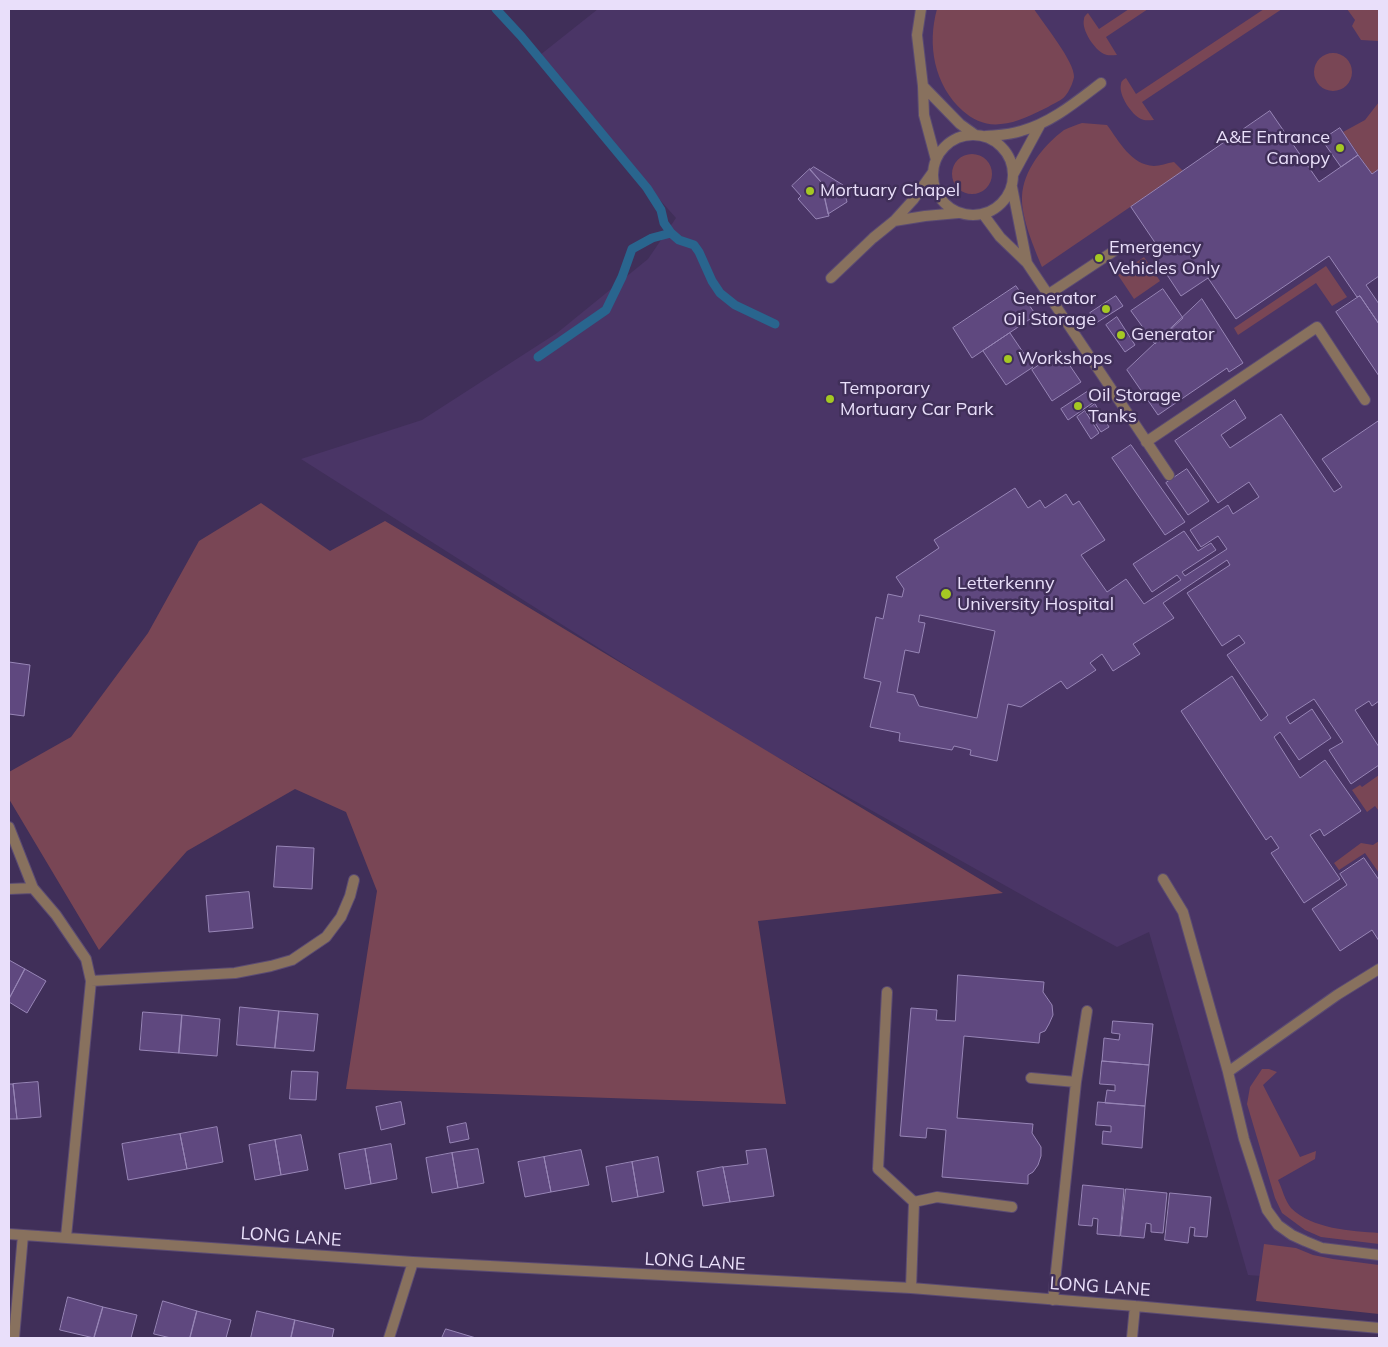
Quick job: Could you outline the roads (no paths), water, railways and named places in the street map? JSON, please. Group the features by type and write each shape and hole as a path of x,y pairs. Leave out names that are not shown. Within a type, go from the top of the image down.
{"street":[{"path":"921,9 917,35 923,86 924,115 936,160"},
{"path":"958,213 947,206 938,196 934,184 933,172 936,160 948,143 962,136 974,134 986,136 1019,132 1040,125 1071,106 1101,83"},
{"path":"923,86 960,124 974,134"},
{"path":"894,221 958,213 983,214 998,208 1007,197 1012,187 1014,173 1040,125"},
{"path":"986,136 1003,147 1009,155 1014,173"},
{"path":"831,278 894,221 913,200 933,172"},
{"path":"1012,187 1027,263"},
{"path":"983,214 1000,237 1027,263 1169,475"},
{"path":"1049,294 1117,248"},
{"path":"1146,442 1317,327 1365,400"},
{"path":"9,827 33,888 56,915 86,959 91,981 66,1238"},
{"path":"1163,879 1183,912 1228,1072 1244,1139 1266,1210 1278,1225 1292,1235 1322,1248 1379,1256"},
{"path":"91,981 235,973 292,960 326,937 340,917 350,896 354,880"},
{"path":"9,889 33,888"},
{"path":"1228,1072 1337,995 1379,969"},
{"path":"887,992 878,1169 914,1202 911,1288"},
{"path":"1053,1300 1076,1082 1087,1011"},
{"path":"1031,1078 1076,1082"},
{"path":"914,1202 937,1197 1012,1206"},
{"name":"LONG LANE","path":"9,1234 413,1262 911,1288 1379,1328"},
{"path":"14,1338 23,1235"},
{"path":"389,1338 413,1262"},
{"path":"1132,1338 1135,1306"}],"waterway":[{"path":"496,9 521,36 647,188 661,210 664,223 671,233 679,240 694,245 720,293 735,305 775,324"},
{"path":"538,357 606,310 622,277 632,249 652,238 671,233"}],"place":[{"name":"A&E Entrance Canopy","path":"1340,148"},
{"name":"Mortuary Chapel","path":"810,191"},
{"name":"Emergency Vehicles Only","path":"1099,258"},
{"name":"Generator Oil Storage","path":"1106,309"},
{"name":"Generator","path":"1121,335"},
{"name":"Workshops","path":"1008,359"},
{"name":"Temporary Mortuary Car Park","path":"830,399"},
{"name":"Oil Storage Tanks","path":"1078,406"},
{"name":"Letterkenny University Hospital","path":"946,594"}]}
